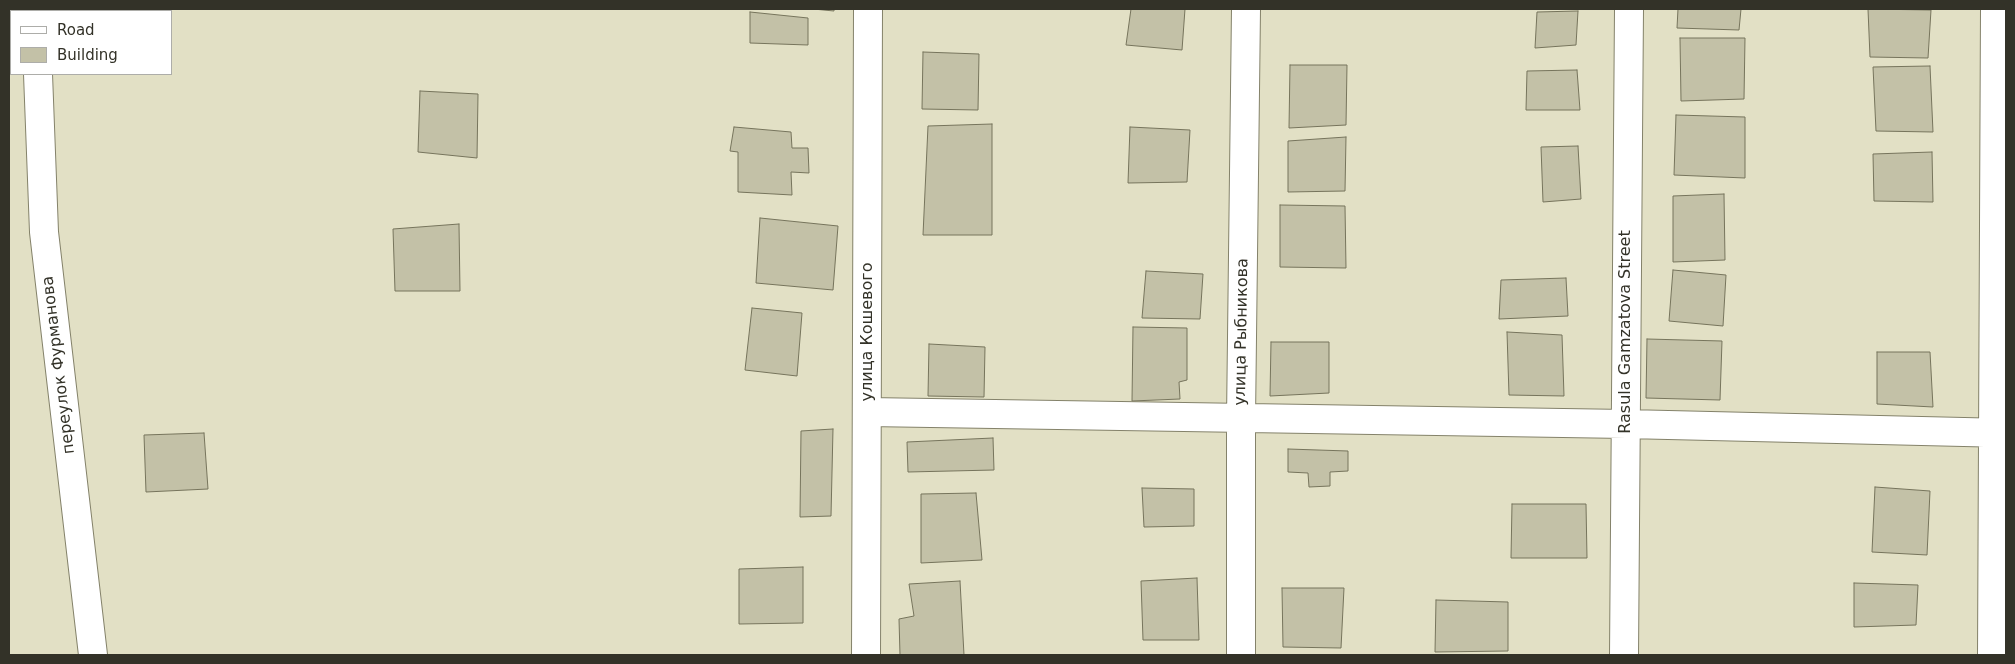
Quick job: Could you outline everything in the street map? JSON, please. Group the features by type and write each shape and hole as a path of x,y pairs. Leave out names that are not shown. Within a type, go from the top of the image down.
{"street":[{"name":"улица Кошевого","path":"866,655 868,9"},
{"name":"улица Рыбникова","path":"1241,655 1241,419 1246,9"},
{"name":"Rasula Gamzatova Street","path":"1624,655 1629,9"},
{"path":"1992,655 2000,433 1996,9"},
{"name":"переулок Фурманова","path":"38,75 44,232 93,655"},
{"path":"868,412 1626,424 2000,433"}],"building":[{"path":"813,9 834,9 834,11"},
{"path":"1131,9 1185,9 1182,50 1126,45"},
{"path":"1678,9 1741,9 1739,30 1677,28"},
{"path":"1868,9 1931,10 1928,58 1870,57"},
{"path":"1578,11 1576,45 1535,48 1537,12"},
{"path":"750,12 808,18 808,45 750,43"},
{"path":"1680,38 1745,38 1744,99 1681,101"},
{"path":"923,52 979,54 978,110 922,109"},
{"path":"1290,65 1347,65 1346,125 1289,128"},
{"path":"1930,66 1933,132 1876,131 1873,67"},
{"path":"1577,70 1580,110 1526,110 1527,71"},
{"path":"420,91 478,94 477,158 418,152"},
{"path":"1676,115 1745,117 1745,178 1674,175"},
{"path":"992,124 992,235 923,235 928,126"},
{"path":"734,127 791,132 792,148 808,148 809,173 791,172 792,195 738,192 738,152 730,151"},
{"path":"1130,127 1190,130 1187,182 1128,183"},
{"path":"1346,137 1345,191 1288,192 1288,141"},
{"path":"1578,146 1581,199 1543,202 1541,147"},
{"path":"1932,152 1933,202 1874,201 1873,154"},
{"path":"1724,194 1725,260 1673,262 1673,196"},
{"path":"1280,205 1345,206 1346,268 1280,267"},
{"path":"760,218 838,226 833,290 756,283"},
{"path":"459,224 460,291 395,291 393,229"},
{"path":"1673,270 1726,275 1723,326 1669,321"},
{"path":"1146,271 1203,274 1200,319 1142,318"},
{"path":"1566,278 1568,316 1499,319 1501,280"},
{"path":"752,308 802,313 797,376 745,370"},
{"path":"1133,327 1187,328 1187,380 1179,382 1180,399 1132,401"},
{"path":"1507,332 1562,335 1564,396 1509,395"},
{"path":"1647,339 1722,341 1720,400 1646,398"},
{"path":"1271,342 1329,342 1329,393 1270,396"},
{"path":"929,344 985,347 984,397 928,396"},
{"path":"1877,352 1930,352 1933,407 1877,404"},
{"path":"833,429 831,516 800,517 801,431"},
{"path":"204,433 208,489 146,492 144,435"},
{"path":"993,438 994,470 908,472 907,442"},
{"path":"1288,449 1348,451 1348,471 1330,472 1330,486 1309,487 1308,473 1288,472"},
{"path":"1875,487 1930,491 1927,555 1872,552"},
{"path":"1142,488 1194,489 1194,526 1144,527"},
{"path":"976,493 982,560 921,563 921,494"},
{"path":"1512,504 1586,504 1587,558 1511,558"},
{"path":"803,567 803,623 739,624 739,569"},
{"path":"1197,578 1199,640 1143,640 1141,581"},
{"path":"960,581 964,655 900,655 899,619 914,616 909,584"},
{"path":"1854,583 1918,585 1916,625 1854,627"},
{"path":"1282,588 1344,588 1341,648 1283,647"},
{"path":"1436,600 1508,602 1508,651 1435,652"}]}
